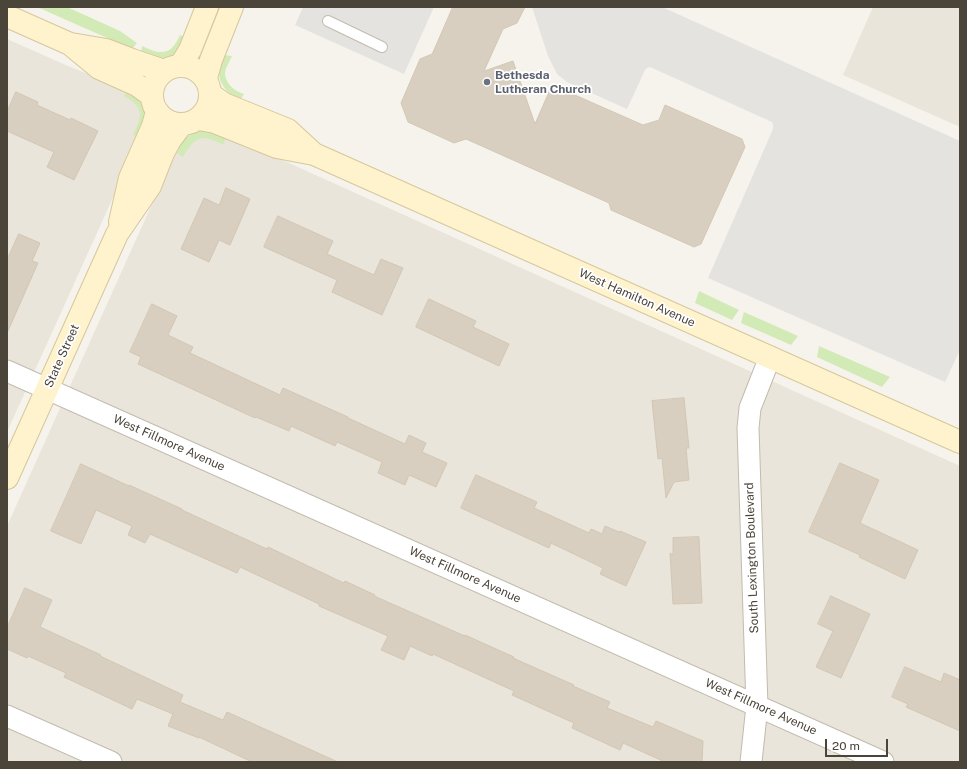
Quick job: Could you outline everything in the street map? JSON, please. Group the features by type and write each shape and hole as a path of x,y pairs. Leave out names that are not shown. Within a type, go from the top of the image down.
{"street":[{"path":"154,104 153,87 157,78 172,68 190,50 207,7"},
{"path":"70,44 99,68 137,85 165,118 173,122 191,121 206,112 209,103 208,86 211,60 232,7"},
{"path":"7,16 70,44 106,50 137,62 172,68 190,68 198,71 208,86"},
{"name":"West Hamilton Avenue","path":"208,86 224,104 288,130 314,154"},
{"name":"State Street","path":"117,234 130,178 152,126 154,104"},
{"name":"West Hamilton Avenue","path":"191,121 215,122 277,147 314,154 960,442"},
{"name":"State Street","path":"7,478 117,234 150,186 170,140 191,121"},
{"name":"South Lexington Boulevard","path":"752,762 757,706 748,428 750,408 770,357"},
{"name":"West Fillmore Avenue","path":"7,371 883,762"},
{"path":"7,716 111,762"}],"lane":[{"path":"328,21 382,47"}],"shaded area":[{"path":"303,7 434,7 404,74 295,25"},
{"path":"532,7 662,7 960,141 960,350 945,382 708,278 773,129 772,122 650,67 645,70 627,109 567,82 557,74 548,56"},
{"path":"873,7 960,7 960,127 843,75"},
{"path":"7,39 128,90 146,110 144,129 7,432"},
{"path":"200,131 227,135 960,466 960,762 7,762 7,526 157,193 180,146 192,134"}],"green space":[{"path":"37,7 67,7 120,31 137,43 132,49"},
{"path":"180,35 187,38 180,50 167,58 162,59 141,54 142,46 155,51 165,52 173,47"},
{"path":"224,55 232,56 225,74 229,84 237,91 244,94 240,100 228,92 220,80 219,70"},
{"path":"128,90 145,107 147,116 146,122 140,137 133,135 140,117 140,113 136,104 124,96"},
{"path":"200,131 212,132 225,137 224,145 214,140 203,138 197,140 191,145 183,157 177,153 185,139"},
{"path":"699,291 739,310 732,320 695,303"},
{"path":"744,312 798,336 791,345 741,323"},
{"path":"819,346 890,377 882,387 817,357"}],"building":[{"name":"Bethesda Lutheran Church","path":"453,7 525,7 517,23 503,29 484,71 513,61 535,124 552,85 643,125 659,120 665,105 742,139 745,147 701,244 694,247 611,210 609,203 466,139 454,143 408,122 401,103 420,59 432,54"},
{"path":"16,92 38,102 37,105 70,120 71,118 98,131 74,180 47,167 54,152 7,131 7,112"},
{"path":"226,188 250,199 230,245 219,240 209,262 181,249 204,198 219,205"},
{"path":"278,216 333,241 327,254 374,275 381,259 403,268 382,315 332,292 337,280 264,247"},
{"path":"19,234 40,243 32,261 38,263 7,333 7,260"},
{"path":"429,299 476,321 473,327 509,344 499,366 416,327"},
{"path":"152,304 177,316 168,335 193,347 190,353 280,395 283,388 405,444 409,435 426,443 422,452 447,463 436,487 409,475 405,485 378,473 382,462 337,442 335,446 291,426 289,431 256,417 255,418 138,364 141,357 130,352"},
{"path":"684,398 689,448 686,448 689,480 674,482 666,498 662,458 658,459 652,401"},
{"path":"840,463 879,480 860,523 918,550 905,579 859,557 860,555 809,532"},
{"path":"81,464 267,549 268,547 344,583 345,581 375,595 374,596 514,657 513,658 610,702 607,708 653,727 656,721 703,741 702,762 665,762 623,743 620,750 572,728 574,723 512,695 514,691 433,654 432,656 410,646 404,660 381,650 388,636 319,606 319,604 240,567 237,573 150,534 145,543 128,535 132,526 96,510 81,544 51,531"},
{"path":"476,475 537,502 534,508 589,533 591,529 602,534 605,526 646,542 626,586 600,574 603,568 551,543 549,548 461,508"},
{"path":"699,537 702,603 673,604 670,553 673,555 673,538"},
{"path":"25,588 52,600 40,627 183,695 180,702 223,720 227,712 338,762 252,762 199,737 168,726 173,714 137,699 132,709 64,677 66,673 28,656 27,658 7,649 7,628"},
{"path":"831,596 870,614 841,678 816,667 833,631 818,624"},
{"path":"905,667 941,682 944,673 960,680 960,731 906,707 908,704 892,697"}],"place":[{"name":"Bethesda Lutheran Church","path":"487,82"}]}
